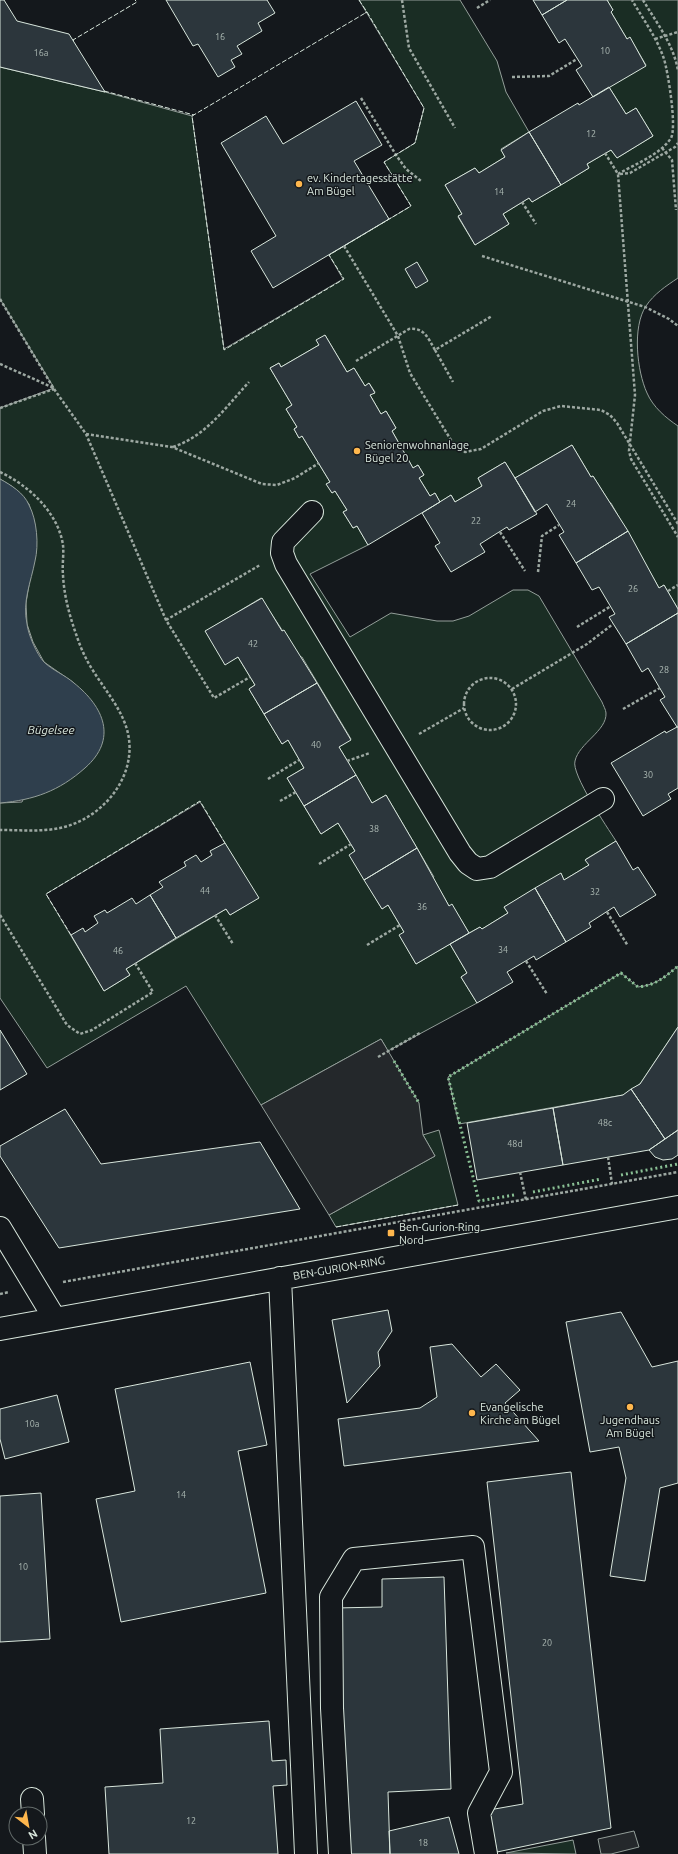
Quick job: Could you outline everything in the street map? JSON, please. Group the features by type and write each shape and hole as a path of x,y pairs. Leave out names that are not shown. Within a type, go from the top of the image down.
{"street":[{"path":"312,512 283,542 282,552 286,564 460,853 468,863 477,869 490,867 603,799"},
{"name":"BEN-GURION-RING","path":"0,1328 678,1206"},
{"path":"0,1228 55,1319"},
{"path":"280,1278 306,1854"},
{"path":"340,1854 332,1708 331,1598 354,1559 473,1547 501,1772 479,1814 486,1854"}],"path":[{"path":"402,0 409,48 455,128"},
{"path":"476,8 490,0"},
{"path":"618,174 662,148 672,136 674,120 664,60 655,39 632,0"},
{"path":"643,0 665,36 676,61 678,71"},
{"path":"655,39 678,32"},
{"path":"512,77 549,76 577,59"},
{"path":"362,98 396,155 406,169 421,181"},
{"path":"618,174 630,173 666,152 678,143"},
{"path":"662,148 672,160 676,210"},
{"path":"605,154 618,174 635,395 629,443 631,459 678,537"},
{"path":"522,202 536,224"},
{"path":"344,246 398,336 410,373 454,445 465,452 481,449 543,411 561,406 601,410 610,415 617,424 678,524"},
{"path":"482,256 645,307 678,326"},
{"path":"0,299 54,389 86,434 166,620 214,698 250,677"},
{"path":"435,350 492,316"},
{"path":"356,361 409,329 418,328 424,332 453,382"},
{"path":"0,364 54,389"},
{"path":"172,447 187,442 203,432 249,382"},
{"path":"0,408 54,389"},
{"path":"86,434 172,447 262,484 277,485 295,478 319,463"},
{"path":"0,472 16,480 34,495 48,512 58,528 63,545 63,574 66,598 76,632 91,668 116,705 125,722 129,741 129,759 123,779 112,796 99,810 84,820 60,828 32,831 0,830"},
{"path":"538,572 542,536 559,525"},
{"path":"500,532 525,571"},
{"path":"166,620 282,552"},
{"path":"668,591 678,585"},
{"path":"577,627 611,606"},
{"path":"512,689 587,644 613,624"},
{"path":"484,678 495,678 505,682 512,689 516,699 515,709 511,719 503,726 494,730 483,729 474,725 467,718 464,708 464,698 468,689 474,682 484,678"},
{"path":"623,709 660,688"},
{"path":"268,779 299,760"},
{"path":"280,801 296,792"},
{"path":"319,864 351,844"},
{"path":"607,912 628,946"},
{"path":"0,915 67,1025 80,1034 92,1030 153,992 135,963"},
{"path":"216,915 233,944"},
{"path":"368,945 400,926"},
{"path":"526,961 548,994"},
{"path":"378,1057 420,1033"},
{"path":"608,1157 612,1184"},
{"path":"520,1172 526,1200"},
{"path":"0,1294 678,1172"}],"green space":[{"path":"359,0 460,0 497,61 506,92 529,132 501,149 505,157 479,173 475,168 445,185 462,214 458,217 475,245 509,224 503,214 529,198 532,202 589,168 587,164 611,150 617,158 653,136 636,108 626,114 609,87 646,65 630,38 627,39 611,12 613,10 607,0 678,0 678,278 656,294 646,306 639,325 638,349 641,373 647,393 660,412 678,426 678,609 664,585 659,588 611,503 593,476 591,477 572,445 515,478 505,462 478,478 482,486 455,502 451,495 440,502 435,493 430,496 419,478 424,475 418,465 413,468 392,431 396,428 386,411 381,414 370,395 375,392 369,383 365,386 354,368 347,372 325,335 319,345 281,367 279,363 270,368 292,405 286,409 297,427 294,429 299,438 302,436 330,482 327,484 332,493 335,491 347,510 343,512 353,528 357,526 368,545 310,574 350,637 391,613 437,621 453,621 469,616 513,590 528,590 539,596 606,710 605,719 602,726 582,748 575,761 575,768 578,777 591,801 616,841 586,859 589,865 564,880 561,874 504,907 508,913 482,929 480,927 469,933 452,905 449,906 433,878 434,877 386,795 372,803 339,747 351,739 302,657 300,657 261,598 206,631 225,664 238,657 255,685 249,689 282,744 288,740 304,768 287,778 321,834 338,823 355,851 350,855 382,909 388,905 404,932 400,936 416,964 450,944 467,973 461,977 477,1003 388,1051 381,1039 261,1105 186,986 47,1068 0,998 0,803 22,802 74,683 44,662 33,642 27,624 26,603 36,542 34,522 29,504 13,487 0,479 0,408 54,388 0,299 0,67 105,92 192,116 224,349 343,279 329,255 411,206 384,162 415,143 424,108","holes":["200,802 258,898 230,915 226,909 126,969 130,975 104,991 46,894"]},
{"path":"678,966 678,1027 640,1084 623,1095 459,1124 448,1077 621,973 638,987 655,982"},
{"path":"439,1130 458,1205 336,1227 329,1215 435,1156 423,1135"},
{"path":"573,1840 576,1854 506,1853"}],"shaded area":[{"path":"381,1039 419,1103 423,1135 435,1156 329,1215 261,1105"},
{"path":"634,1831 639,1847 611,1854 601,1854 598,1839"}],"water":[{"name":"Bügelsee","path":"0,479 21,493 27,501 34,518 37,540 36,555 26,600 26,616 31,639 44,662 51,668 67,677 93,702 103,724 104,735 101,746 95,757 85,768 66,783 35,797 0,803"}],"building":[{"path":"0,0 4,0 17,21 69,34 105,92 0,67"},
{"path":"166,0 267,0 275,13 258,23 262,31 237,46 242,54 231,60 235,67 218,77 198,44 193,46"},
{"path":"533,0 567,0 542,15"},
{"path":"567,0 607,0 613,10 611,12 627,39 630,37 646,66 593,97 576,70 582,66 565,39 559,43 542,15"},
{"path":"609,87 626,114 636,108 653,136 617,158 611,150 587,164 589,168 561,185 529,132 578,103 579,105"},
{"path":"356,101 382,145 354,161 389,219 273,288 251,251 276,236 221,143 266,116 283,144"},
{"path":"529,132 561,185 532,202 529,198 503,214 509,224 475,245 458,216 462,214 445,185 475,168 479,173 505,157 501,150"},
{"path":"417,262 428,281 416,288 405,269"},
{"name":"Seniorenwohnanlage Bügel 20","path":"325,335 347,372 354,368 365,386 369,383 375,393 370,395 381,414 386,411 396,428 392,431 413,468 418,465 424,475 419,478 430,496 435,493 440,502 368,545 357,526 353,528 343,512 347,510 335,491 332,493 326,484 330,482 302,436 299,438 294,429 297,427 286,409 292,405 270,368 279,363 281,367 319,345 316,340"},
{"path":"572,445 591,477 593,476 628,531 576,563 559,535 564,532 547,504 535,512 515,478"},
{"path":"505,462 537,514 509,530 507,527 480,544 485,552 451,572 435,546 440,543 422,513 451,495 455,502 482,486 478,478"},
{"path":"628,531 659,588 664,585 678,609 678,613 626,644 609,617 615,614 599,587 592,590 576,563"},
{"path":"262,598 317,683 264,714 249,689 255,685 238,657 225,665 205,631"},
{"path":"678,613 677,727 660,700 665,697 648,668 642,672 626,644"},
{"path":"317,683 351,740 339,747 356,775 304,806 287,778 304,768 288,740 282,744 264,714"},
{"path":"677,727 678,788 668,794 671,799 643,816 611,763 665,731 666,733"},
{"path":"356,775 372,803 386,795 417,848 364,880 349,855 355,851 338,823 321,834 304,806"},
{"path":"616,841 633,870 638,867 656,895 620,917 614,907 589,923 591,927 566,942 535,888 561,873 564,880 589,865 585,860"},
{"path":"225,843 259,898 230,915 226,909 176,938 150,895 163,887 159,882 186,866 184,862 196,855 201,862 212,855 210,851"},
{"path":"417,848 449,906 452,904 469,933 416,964 399,935 404,932 388,905 382,909 364,880"},
{"path":"535,888 566,942 536,960 534,956 507,972 513,982 477,1003 461,977 467,973 450,944 480,927 482,929 508,913 504,907"},
{"path":"150,895 176,938 126,969 130,975 104,991 71,935 83,928 85,932 98,923 94,916 105,910 107,913 132,898 136,904"},
{"path":"678,1027 678,1130 665,1139 631,1089 640,1084"},
{"path":"0,1030 27,1074 0,1090"},
{"path":"631,1089 665,1139 649,1150 563,1165 553,1108 623,1095"},
{"path":"553,1108 563,1165 477,1180 467,1123"},
{"path":"65,1109 101,1164 260,1142 300,1209 59,1248 0,1156 0,1146"},
{"path":"678,1130 678,1155 672,1159 663,1160 655,1157 649,1150"},
{"path":"388,1310 392,1331 378,1352 380,1366 347,1403 332,1320"},
{"name":"Jugendhaus Am Bügel","path":"621,1312 652,1367 678,1361 678,1483 660,1488 645,1581 610,1576 626,1478 619,1447 590,1452 566,1322"},
{"path":"452,1344 481,1377 496,1364 520,1390 505,1403 539,1441 344,1466 338,1419 420,1408 437,1397 430,1347"},
{"path":"250,1362 267,1445 238,1451 266,1593 121,1622 96,1499 135,1491 115,1389"},
{"path":"57,1395 69,1442 5,1459 0,1439 0,1409"},
{"path":"571,1472 611,1828 497,1852 489,1810 523,1804 487,1482"},
{"path":"41,1493 50,1639 0,1642 0,1496"},
{"path":"444,1577 451,1789 388,1792 390,1854 343,1854 335,1608 382,1607 382,1579"},
{"path":"269,1721 272,1761 286,1760 287,1785 273,1786 278,1854 109,1854 105,1787 163,1783 160,1729"},
{"path":"449,1817 459,1854 390,1854 389,1831"}],"hedge":[{"path":"514,1195 479,1201 448,1077 621,973 638,987 655,982 678,966"},
{"path":"394,1061 419,1103"},
{"path":"621,1175 678,1164"},
{"path":"533,1192 601,1179"}],"fence":[{"path":"74,41 73,40 137,2 135,0"},
{"path":"359,0 367,12 365,13"},
{"path":"367,12 424,108 415,143 384,162 411,206 329,255 344,279 224,350 192,116 367,12"},
{"path":"104,91 194,115"},
{"path":"71,935 46,894 200,801 225,843"},
{"path":"336,1227 458,1205"}],"place":[{"name":"ev. Kindertagesstätte Am Bügel","path":"299,184"},
{"name":"Seniorenwohnanlage Bügel 20","path":"357,451"},
{"name":"Ben-Gurion-Ring Nord","path":"391,1233"},
{"name":"Jugendhaus Am Bügel","path":"630,1407"},
{"name":"Evangelische Kirche am Bügel","path":"472,1413"}]}
